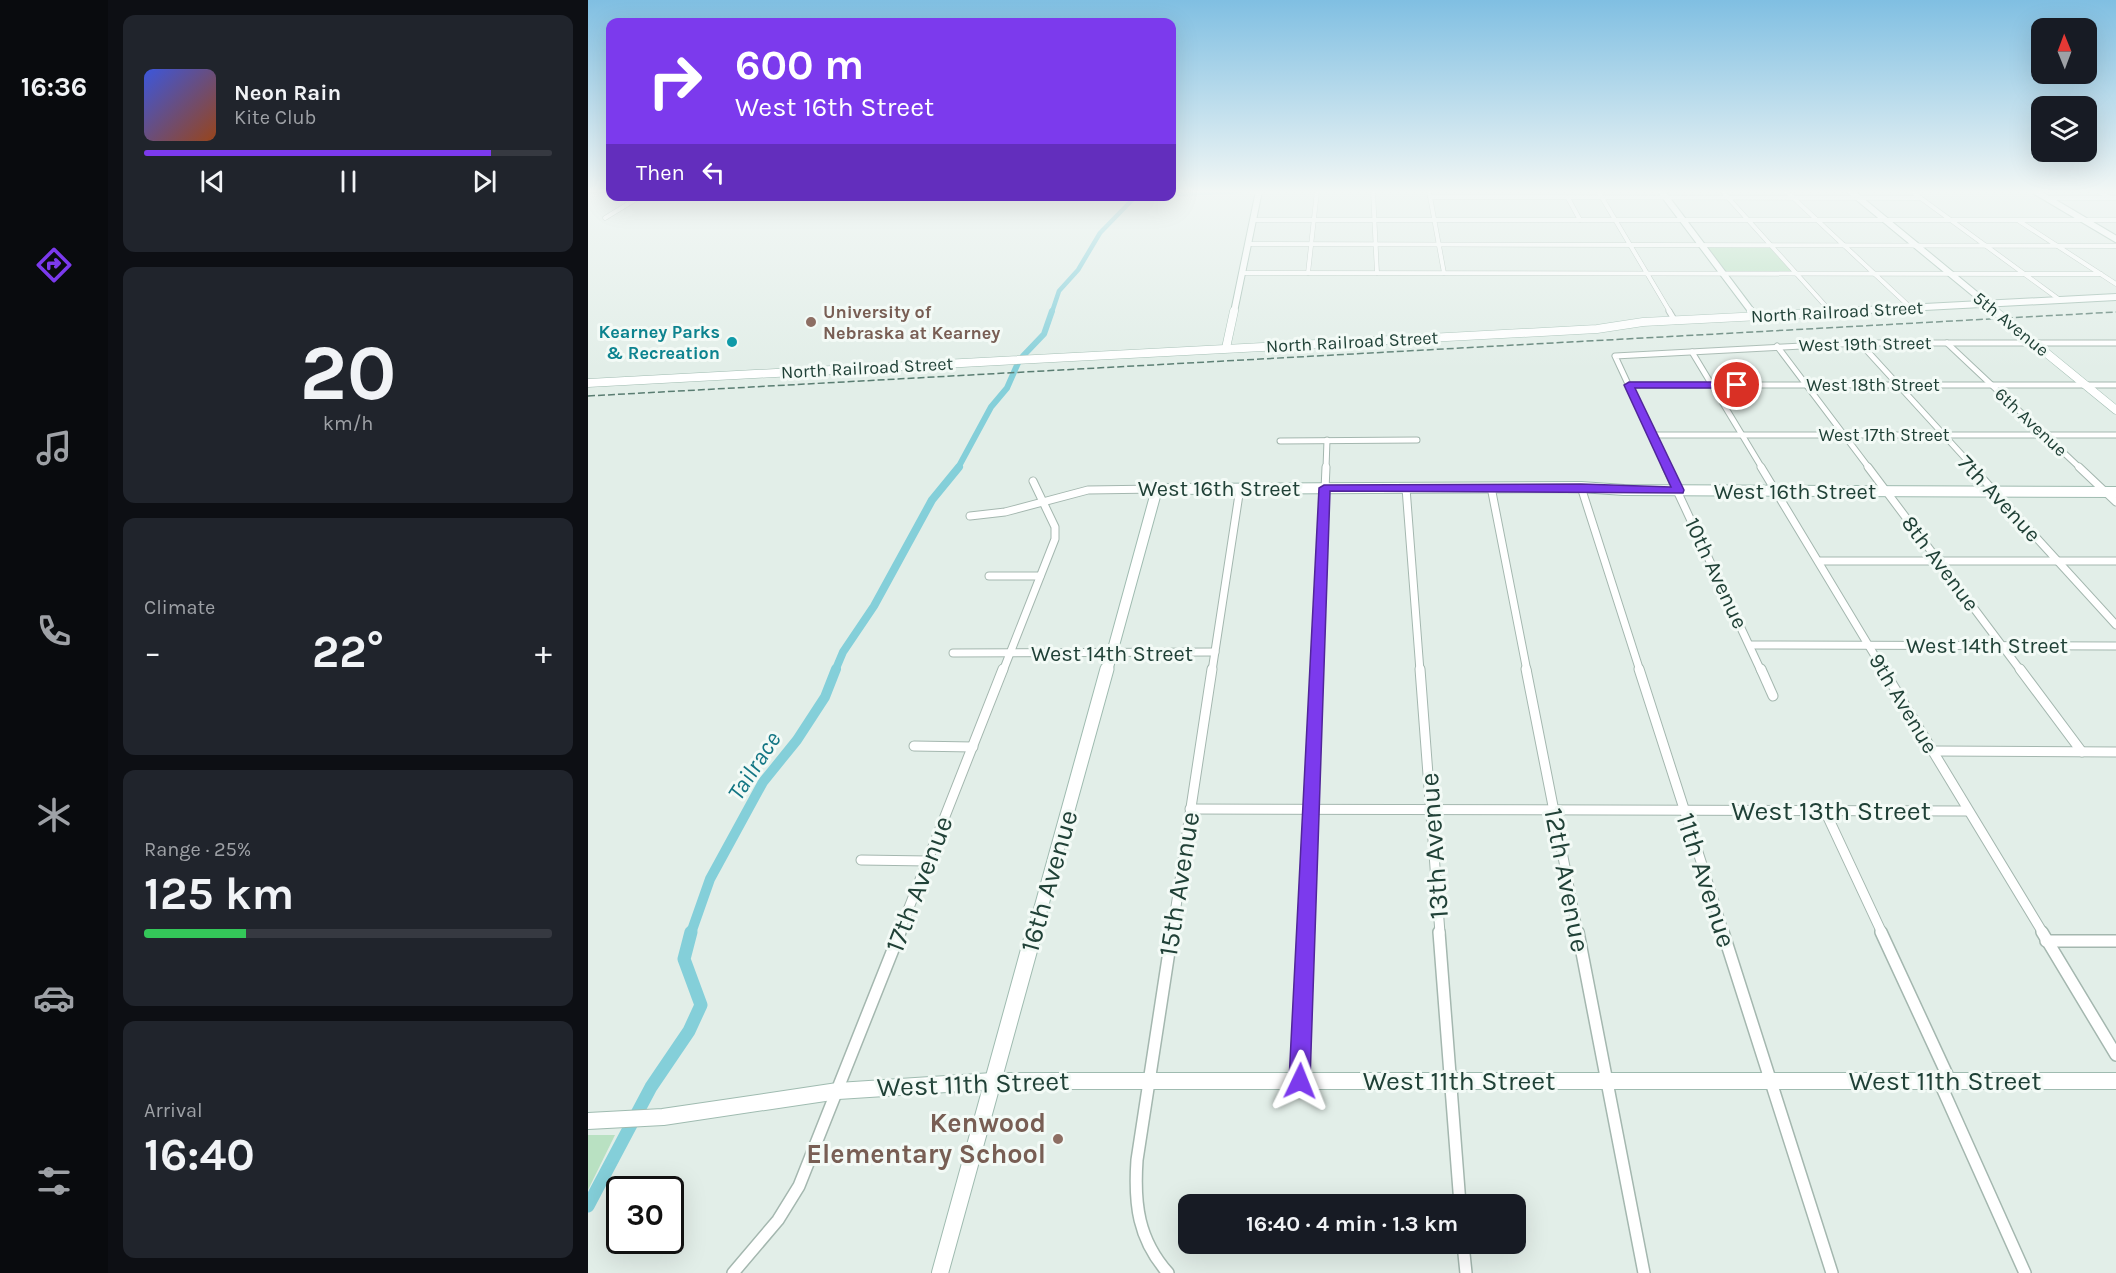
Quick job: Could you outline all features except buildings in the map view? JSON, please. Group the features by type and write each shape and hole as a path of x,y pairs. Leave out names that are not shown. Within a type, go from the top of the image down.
{"street":[{"path":"1226,348 1247,250"},
{"path":"1308,273 1310,250"},
{"path":"1376,250 1377,273"},
{"path":"1440,250 1444,273"},
{"path":"1632,250 1675,321"},
{"path":"1705,250 1755,316"},
{"path":"1776,250 1832,312"},
{"path":"1850,250 1911,308"},
{"name":"5th Avenue","path":"1923,250 2116,410"},
{"path":"1992,250 2060,300"},
{"path":"2064,250 2116,284"},
{"path":"1242,273 2101,274"},
{"name":"North Railroad Street","path":"588,383 1597,329 1755,316 2116,297"},
{"name":"6th Avenue","path":"1947,343 2116,502"},
{"name":"West 19th Street","path":"1615,356 1777,346 2116,343"},
{"name":"7th Avenue","path":"1860,344 2116,625"},
{"name":"8th Avenue","path":"1777,346 2082,752"},
{"name":"9th Avenue","path":"1692,352 1778,491 2116,1055"},
{"name":"10th Avenue","path":"1615,356 1773,696"},
{"name":"West 18th Street","path":"1629,385 2116,385"},
{"name":"West 17th Street","path":"1653,435 2116,435"},
{"path":"1300,1081 1327,440"},
{"path":"1280,441 1417,440"},
{"name":"17th Avenue","path":"733,1273 778,1220 799,1186 1055,538 1056,527 1033,481"},
{"name":"West 16th Street","path":"970,516 1005,512 1088,490 1581,487 1778,491 2116,492"},
{"name":"11th Avenue","path":"1581,487 1832,1273"},
{"name":"15th Avenue","path":"1168,1273 1148,1247 1137,1222 1134,1188 1148,1080 1240,488"},
{"name":"13th Avenue","path":"1406,488 1459,1194"},
{"name":"12th Avenue","path":"1491,488 1644,1273"},
{"name":"16th Avenue","path":"940,1273 1157,489"},
{"path":"1820,561 2116,561"},
{"path":"989,576 1040,576"},
{"name":"West 14th Street","path":"1751,645 2116,646"},
{"name":"West 14th Street","path":"953,653 1215,652"},
{"path":"914,746 973,747"},
{"path":"1933,751 2116,752"},
{"name":"West 13th Street","path":"1190,809 1968,811"},
{"path":"1825,811 1944,1081 2025,1273"},
{"path":"861,860 928,861"},
{"path":"2046,941 2116,941"},
{"name":"West 11th Street","path":"588,1121 660,1117 838,1091 993,1081 2116,1081"},
{"path":"1464,1254 1466,1273"}],"green space":[{"path":"1709,250 1772,250 1792,271 1725,271"},
{"path":"588,1135 615,1135 588,1190"}],"waterway":[{"name":"Tailrace","path":"1052,312 1059,291 1078,270 1090,250"},
{"name":"Tailrace","path":"1023,356 1044,334 1052,311"},
{"name":"Tailrace","path":"958,468 991,407 1007,388 1018,363"},
{"name":"Tailrace","path":"835,671 843,652 874,606 932,500 959,467"},
{"name":"Tailrace","path":"691,933 710,879 763,782 797,740 825,697 836,669"},
{"name":"Tailrace","path":"588,1206 651,1087 689,1031 701,1005 684,959 691,932"}],"railway":[{"path":"588,396 2116,312"}],"place":[{"name":"University of Nebraska at Kearney","path":"811,322"},
{"name":"Kearney Parks & Recreation","path":"732,342"},
{"name":"Kenwood Elementary School","path":"1058,1139"}],"route":[{"path":"1300,1081 1324,488 1581,487 1679,490 1629,385 1737,385"}]}
